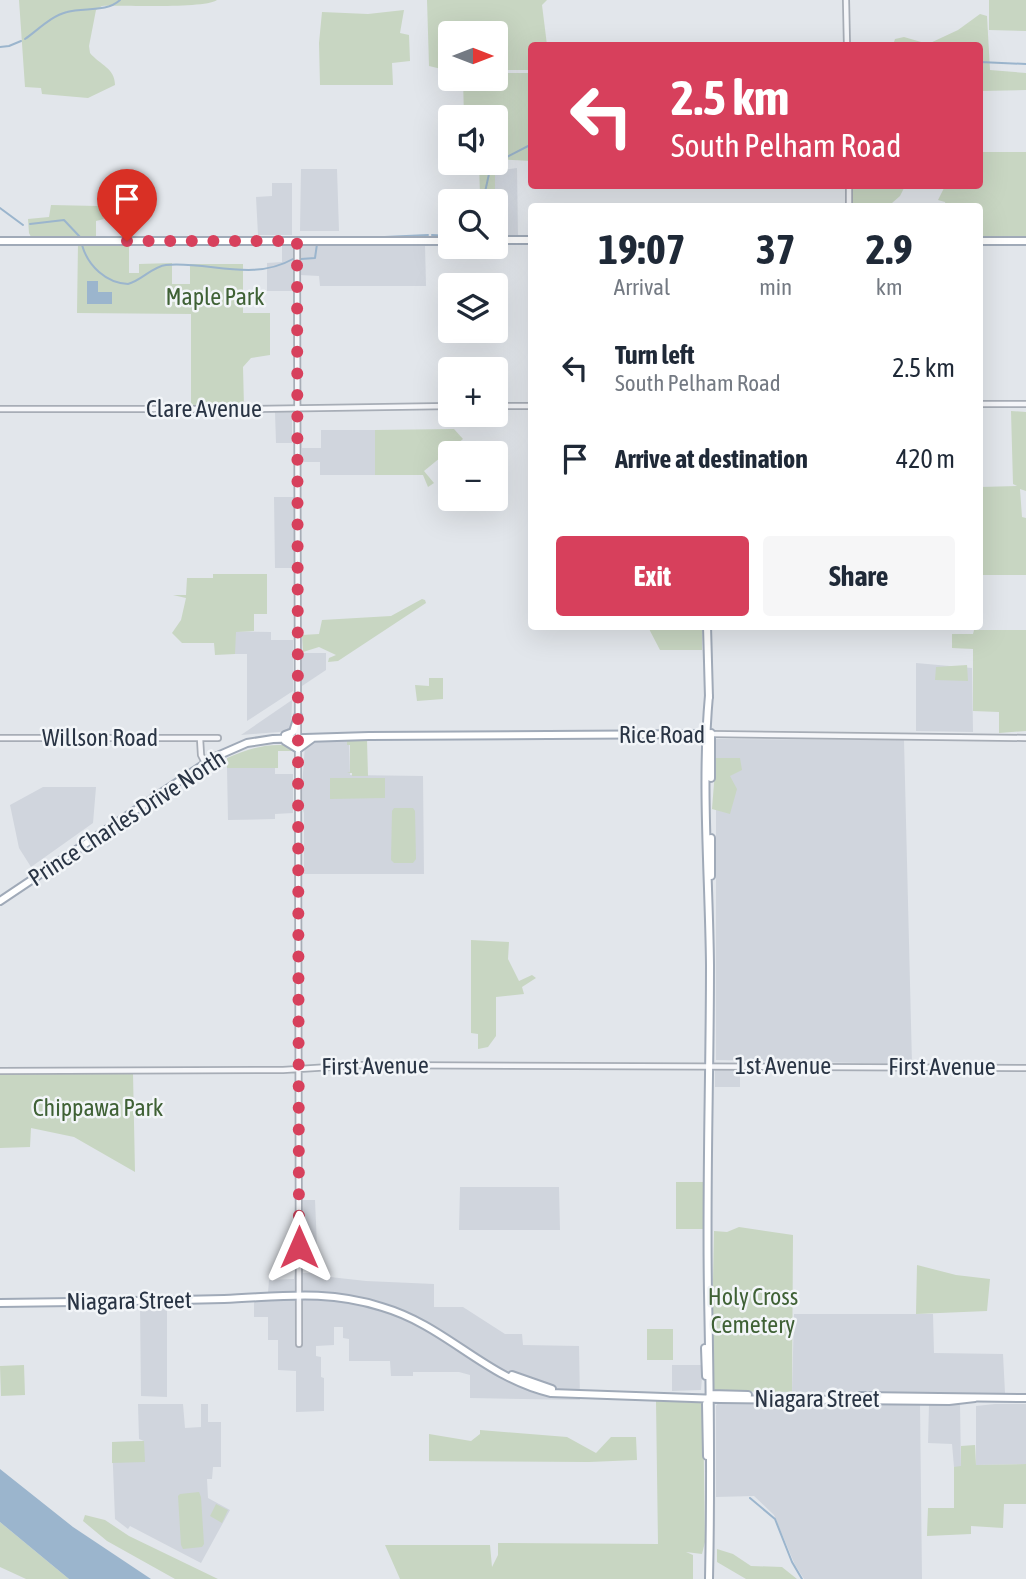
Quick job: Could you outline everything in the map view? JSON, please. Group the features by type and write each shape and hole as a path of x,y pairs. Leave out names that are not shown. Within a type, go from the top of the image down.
{"main road":[{"path":"508,240 528,240"},
{"path":"0,241 438,241"},
{"path":"983,241 1026,241"},
{"path":"707,630 712,862 709,904 708,1294 705,1334 711,1429"},
{"path":"273,738 292,733 298,716"},
{"name":"Rice Road","path":"298,738 709,734"},
{"path":"298,751 314,737"},
{"path":"273,738 289,742 298,751"},
{"name":"Prince Charles Drive North","path":"0,901 205,763 235,747 273,738 298,738"},
{"path":"298,738 298,751"},
{"name":"Niagara Street","path":"0,1303 258,1297 345,1298 381,1306 412,1318 433,1329 496,1372 531,1388 551,1393 589,1396 1026,1398"},
{"path":"708,1396 710,1493"},
{"name":"Niagara Street","path":"708,1396 733,1399 964,1401 975,1398"},
{"path":"709,1579 711,1429 714,1404 733,1399"}],"street":[{"path":"846,0 847,42"},
{"path":"297,241 298,738"},
{"path":"983,404 1026,404"},
{"name":"Clare Avenue","path":"0,409 438,406"},
{"path":"508,406 528,406"},
{"name":"Rice Road","path":"709,734 1026,738"},
{"name":"Willson Road","path":"0,738 218,738"},
{"path":"200,738 201,755 205,763"},
{"path":"298,751 299,1344"},
{"name":"First Avenue","path":"0,1071 288,1070 362,1065 710,1066"},
{"name":"1st Avenue","path":"710,1066 859,1067"},
{"name":"First Avenue","path":"859,1067 1026,1068"},
{"path":"288,1070 298,1079"}],"shaded area":[{"path":"517,168 518,237 508,237 508,189 495,189 495,175 508,175 508,169"},
{"path":"301,169 337,169 339,231 300,231"},
{"path":"272,183 292,183 292,235 258,235 256,197 272,196"},
{"path":"300,243 425,244 426,286 320,286 319,276 300,275"},
{"path":"282,245 293,245 293,291 267,291 267,263 282,262"},
{"path":"292,411 292,443 276,443 275,412"},
{"path":"321,430 375,430 375,475 320,475 320,462 302,462 302,448 321,448"},
{"path":"274,497 295,497 295,568 275,568"},
{"path":"216,631 271,632 271,640 293,640 293,691 247,721 247,654 216,654"},
{"path":"302,653 326,653 326,670 302,686"},
{"path":"916,663 972,668 973,732 916,731"},
{"path":"292,700 291,731 241,735"},
{"path":"716,739 904,740 912,1064 716,1060"},
{"path":"349,740 350,775 423,776 424,874 304,874 304,813 301,801 305,745 310,742"},
{"path":"227,768 275,768 275,774 293,774 293,813 275,814 275,819 228,820"},
{"path":"43,787 96,787 93,823 31,867 19,848 10,805"},
{"path":"715,1070 740,1070 740,1087 715,1087"},
{"path":"460,1187 559,1187 560,1230 459,1230"},
{"path":"303,1200 315,1200 317,1247 303,1248"},
{"path":"295,1273 321,1273 321,1276 366,1281 434,1284 434,1307 463,1307 505,1334 522,1334 523,1345 579,1346 580,1400 470,1398 470,1375 459,1372 413,1372 413,1376 391,1376 390,1361 349,1361 349,1339 343,1338 343,1327 334,1327 334,1345 316,1346 316,1356 321,1357 321,1377 324,1378 324,1411 296,1412 296,1371 278,1370 278,1340 268,1340 268,1317 254,1317 254,1294 268,1293 269,1280 294,1279"},
{"path":"167,1303 167,1397 141,1396 140,1304"},
{"path":"794,1314 933,1314 934,1353 1003,1354 1005,1393 792,1392"},
{"path":"672,1365 703,1365 701,1390 672,1391"},
{"path":"718,1403 920,1404 922,1579 804,1579 795,1565 774,1515 754,1496 716,1497"},
{"path":"138,1404 183,1404 185,1428 201,1427 201,1404 208,1404 208,1422 221,1422 221,1467 213,1467 212,1479 207,1479 208,1498 230,1510 201,1563 130,1526 128,1529 115,1519 112,1442 144,1441 139,1439"},
{"path":"960,1404 961,1467 954,1467 952,1444 928,1443 929,1405"},
{"path":"1026,1404 1026,1464 976,1465 976,1406"}],"green space":[{"path":"19,0 217,0 181,6 102,6 96,10 90,53 110,71 115,85 88,98 42,94 41,88 25,87"},
{"path":"427,0 547,0 542,5 547,42 528,42 528,70 508,70 508,21 438,21 438,68 429,66"},
{"path":"989,0 1026,0 1026,31 989,30"},
{"path":"404,10 400,33 409,35 410,61 392,63 393,85 320,85 319,43 322,12 368,14"},
{"path":"980,14 987,16 990,70 1026,73 1026,90 983,91 983,42 932,42 958,30"},
{"path":"904,37 921,42 894,42 895,39"},
{"path":"508,73 528,73 528,161 508,160 508,105 464,105 463,91 508,91"},
{"path":"983,152 1026,152 1026,237 983,237 983,203 945,203 938,200 944,189 983,189"},
{"path":"479,175 495,175 495,189 480,189"},
{"path":"853,189 904,189 892,203 853,203"},
{"path":"51,205 98,206 104,219 96,221 96,239 31,237 28,219 49,217"},
{"name":"Maple Park","path":"78,243 129,243 129,273 139,273 139,264 172,263 172,284 190,284 190,264 243,264 243,313 270,313 270,355 251,358 243,367 244,407 191,407 191,314 77,313"},
{"path":"1011,411 1026,412 1026,491 1020,489 1022,517 1026,518 1026,575 983,575 983,487 1017,486 1013,484"},
{"path":"454,429 463,439 438,441 438,460 424,471 434,483 428,487 423,475 375,475 375,430"},
{"path":"213,574 267,574 267,614 254,614 254,631 236,632 235,654 215,655 214,643 182,643 172,633 181,620 186,598 173,595 186,595 187,578 213,578"},
{"path":"422,599 426,603 338,661 328,662 329,658 336,655 319,647 303,652 302,635 319,634 322,620 391,616"},
{"path":"650,630 702,630 702,650 660,650"},
{"path":"974,630 1026,630 1026,731 999,733 999,712 973,711 973,649 952,648 952,634 973,634"},
{"path":"967,665 968,681 935,680 936,667"},
{"path":"429,678 443,678 443,699 417,701 415,685 429,686"},
{"path":"347,740 367,740 368,776 352,776 352,773 347,773 350,772 350,745 347,745"},
{"path":"261,747 291,747 292,751 278,751 278,768 227,768 227,758 234,755"},
{"path":"716,758 740,758 742,770 730,776 737,789 730,814 712,809"},
{"path":"330,778 385,778 385,798 330,799"},
{"path":"394,808 413,808 415,811 416,859 413,863 394,863 391,860"},
{"path":"471,940 509,942 508,959 519,981 532,975 536,978 522,987 524,994 496,997 496,1036 488,1047 478,1049 478,1034 471,1033"},
{"name":"Chippawa Park","path":"0,1072 133,1073 135,1172 74,1137 31,1128 30,1147 0,1148"},
{"path":"676,1182 705,1182 704,1229 676,1229"},
{"name":"Holy Cross Cemetery","path":"739,1227 793,1235 792,1392 714,1389 714,1231 727,1232"},
{"path":"917,1265 956,1275 990,1279 987,1311 916,1314"},
{"path":"647,1329 673,1329 673,1360 647,1360"},
{"path":"24,1365 25,1395 1,1396 0,1366"},
{"path":"656,1401 703,1403 705,1542 702,1554 686,1552 693,1555 693,1579 400,1579 385,1545 490,1545 492,1567 498,1555 498,1543 658,1544"},
{"path":"480,1430 567,1437 596,1453 611,1437 636,1437 637,1460 429,1461 429,1434 471,1441 480,1434"},
{"path":"144,1441 145,1462 112,1463 112,1442"},
{"path":"975,1445 976,1465 1026,1464 1026,1504 1004,1504 1003,1528 971,1526 971,1534 927,1536 928,1508 954,1508 954,1467 961,1466 961,1446"},
{"path":"199,1492 204,1544 202,1547 183,1549 178,1496"},
{"path":"216,1504 228,1510 222,1523 210,1516"},
{"path":"85,1515 105,1520 129,1536 218,1579 175,1579 107,1541 83,1521"},
{"path":"0,1522 69,1579 26,1579 0,1567"},
{"path":"717,1549 733,1554 751,1566 782,1567 797,1579 746,1579 717,1562"}],"water":[{"path":"87,281 98,281 98,292 112,292 112,304 87,304"},
{"path":"0,1469 73,1527 151,1579 69,1579 0,1522"}],"waterway":[{"path":"25,39 61,14 108,7 120,0"},
{"path":"0,47 21,41"},
{"path":"983,62 1026,64"},
{"path":"486,189 491,165 528,146"},
{"path":"0,208 23,225"},
{"path":"30,224 64,220 80,237"},
{"path":"363,238 428,235"},
{"path":"432,235 438,235"},
{"path":"318,238 347,238"},
{"path":"301,259 315,258 317,244"},
{"path":"82,245 99,272 112,280 128,284 166,265 246,270 278,266 293,259"},
{"path":"750,1498 775,1519 792,1562 802,1579"}],"route":[{"path":"127,241 297,241 299,1247"}]}
